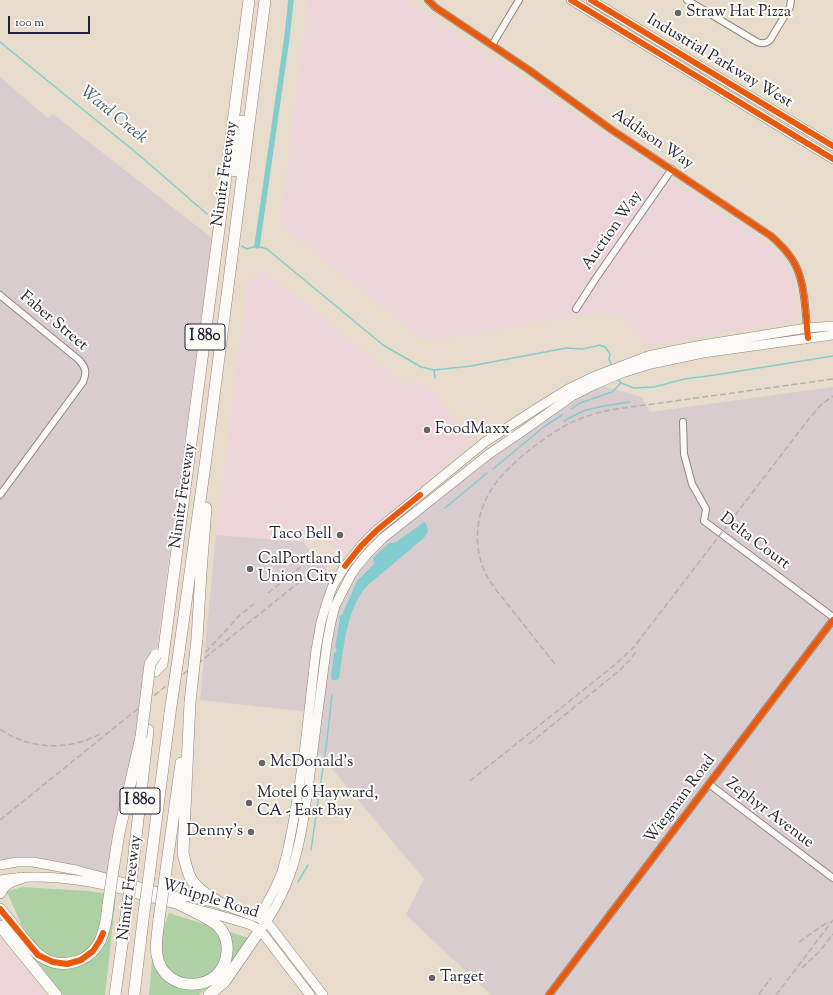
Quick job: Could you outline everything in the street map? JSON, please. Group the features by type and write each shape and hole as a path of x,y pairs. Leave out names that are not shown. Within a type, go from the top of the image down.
{"highway":[{"name":"Nimitz Freeway","path":"115,995 132,873 144,733 155,671 243,0"},
{"name":"I 880","path":"155,671 162,664 249,0"},
{"name":"I 880","path":"183,626 178,616 179,604 257,0"},
{"name":"Nimitz Freeway","path":"134,995 170,712 206,458 265,0"},
{"path":"179,904 214,922 222,932 227,944 227,956 223,967 215,977 198,985 186,985 174,981 165,973 161,968 157,956 157,941 190,702 197,639 201,565 211,472 206,458"},
{"path":"0,909 38,954 53,962 67,964 81,960 97,946 103,933 119,833 144,733 150,664 156,655"},
{"path":"190,702 184,853 186,866 191,878 202,891 224,905"},
{"path":"0,893 6,884 21,878"},
{"path":"209,995 225,981 262,923"},
{"path":"0,926 56,995"}],"main road":[{"name":"Industrial Parkway West","path":"571,0 833,159"},
{"name":"Industrial Parkway West","path":"591,0 833,146"},
{"path":"262,923 282,872 288,850 304,754 316,650 324,611 333,585 345,566 361,546 377,530 485,442 568,389 650,360 702,345 807,328 833,326"},
{"path":"650,360 833,335"},
{"path":"262,923 272,914 284,891 297,854 304,819 329,629 335,606 351,575 358,565 383,538 489,454 594,381"},
{"path":"485,442 489,454"},
{"path":"313,679 322,683"},
{"name":"Whipple Road","path":"0,865 17,862 40,863 76,870 174,896 224,905 271,927 323,995"},
{"name":"Whipple Road","path":"0,880 34,877 60,878 91,883 179,904 251,925 262,923"},
{"name":"Whipple Road","path":"262,923 310,995"}],"street":[{"name":"Addison Way","path":"428,0 435,7 492,45 580,108 771,236 783,247 793,260 799,275 803,290 808,338"},
{"path":"492,45 519,0"},
{"path":"687,0 762,44 770,40 790,7 791,0"},
{"name":"Auction Way","path":"576,309 672,169"},
{"name":"Faber Street","path":"0,295 79,360 86,371 86,376 83,382 0,495"},
{"name":"Delta Court","path":"683,422 684,454 692,484 706,509 704,521 833,619"},
{"name":"Wiegman Road","path":"549,995 833,619"},
{"name":"Zephyr Avenue","path":"709,784 833,878"}],"shaded area":[{"path":"308,0 406,0 779,252 794,277 799,320 643,346 638,332 627,321 610,314 592,313 435,341 426,340 418,336 280,225"},
{"path":"0,77 48,118 53,114 212,238 156,655 112,880 40,863 0,865"},
{"path":"263,270 400,380 429,386 473,440 341,557 325,539 304,542 216,535 247,281"},
{"path":"596,384 642,397 650,412 833,387 833,995 491,995 406,915 424,879 313,746 331,622 351,575 383,538 489,454"},
{"path":"216,535 304,542 311,553 327,570 338,578 326,605 309,712 200,700"},
{"path":"0,938 46,995 0,995"}],"green space":[{"path":"22,887 88,891 116,895 105,995 63,995 39,964 7,892"},
{"path":"169,913 249,938 222,978 198,995 149,995 152,961"}],"water":[{"path":"424,522 426,523 428,531 424,538 368,585 361,594 350,617 339,678 337,680 332,680 331,677 334,653 337,650 335,647 340,619 339,616 342,615 357,581 374,564 373,558 389,543 396,542"}],"waterway":[{"name":"Ward Creek","path":"257,246 291,0"},
{"name":"Ward Creek","path":"0,42 139,155 207,214"},
{"path":"242,246 247,249 257,246 267,249 383,345 421,367 434,370 471,366 566,348 583,349 600,345 605,347 610,354 609,359 612,366"},
{"path":"618,379 621,383 634,388 654,387 684,379 833,356"},
{"path":"434,370 435,378"},
{"path":"571,409 580,403 612,392 621,383"},
{"path":"564,421 583,411 630,402"},
{"path":"493,469 545,426 562,415"},
{"path":"445,508 487,473"},
{"path":"311,850 332,695"},
{"path":"298,882 308,865"}],"railway":[{"path":"555,664 491,583 485,573 480,559 477,537 480,514 489,493 506,471 527,452 547,437 566,425 586,416 610,410 833,379"},
{"path":"470,781 617,663 634,647 808,420 822,404 833,396"},
{"path":"268,593 312,558"},
{"path":"0,820 166,686 196,665 318,567"},
{"path":"206,652 240,615 254,604"},
{"path":"529,744 620,670 637,650"},
{"path":"0,729 24,741 49,746 88,740 100,734"},
{"path":"776,995 833,920"},
{"path":"799,942 829,921"},
{"path":"802,968 820,951 833,934"},
{"path":"759,994 771,978"}],"cycle path":[{"path":"428,0 435,7 529,70 612,130 771,236 790,256 797,267 804,297 808,338"},
{"path":"571,0 833,159"},
{"path":"591,0 833,146"},
{"path":"345,566 361,546 377,530 420,495"},
{"path":"549,995 833,620"},
{"path":"0,909 38,955 53,962 67,964 81,960 93,951 103,933"}],"place":[{"name":"Straw Hat Pizza","path":"678,13"},
{"name":"FoodMaxx","path":"427,430"},
{"name":"Taco Bell","path":"340,535"},
{"name":"CalPortland Union City","path":"250,569"},
{"name":"McDonald's","path":"262,763"},
{"name":"Motel 6 Hayward, CA - East Bay","path":"249,803"},
{"name":"Denny's","path":"251,832"},
{"name":"Target","path":"432,978"}]}
